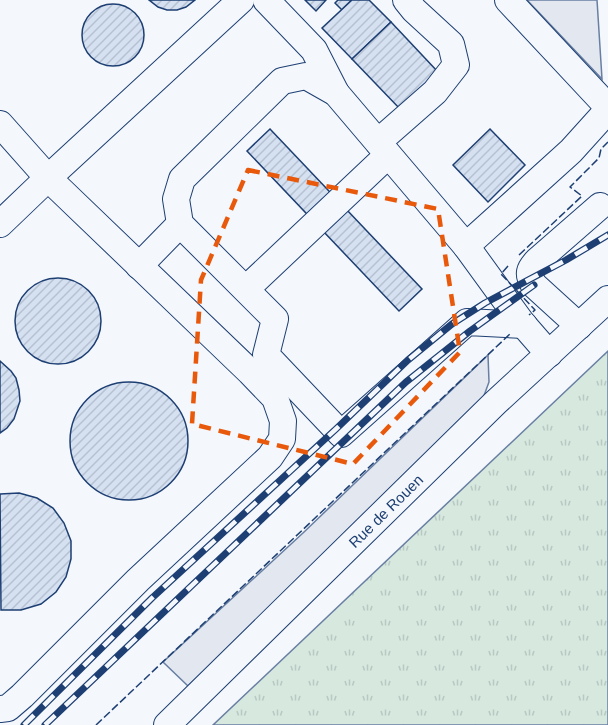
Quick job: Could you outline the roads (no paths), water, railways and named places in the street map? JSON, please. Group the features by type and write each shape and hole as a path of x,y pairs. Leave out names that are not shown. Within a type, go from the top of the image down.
{"street":[{"path":"0,224 241,0"},
{"path":"266,0 314,50 336,93 465,246 524,325 549,354"},
{"path":"246,289 383,148 435,92 456,65 451,44 406,0"},
{"path":"465,246 571,151 608,108 508,0"},
{"path":"0,710 8,708 22,696 138,580 270,457 282,439 283,421 258,364 275,319 180,224 176,199 182,179 282,81 306,76 336,93"},
{"path":"0,124 48,178 139,266 324,417 341,434 467,322 524,325"},
{"path":"579,326 534,285 530,279 530,268 600,206"},
{"path":"139,266 180,224"},
{"name":"Rue de Rouen","path":"167,725 495,403 608,299"}],"railway":[{"path":"24,725 152,598 408,360 452,324 485,303 608,235"},
{"path":"45,725 406,382 470,331 534,285"}]}
